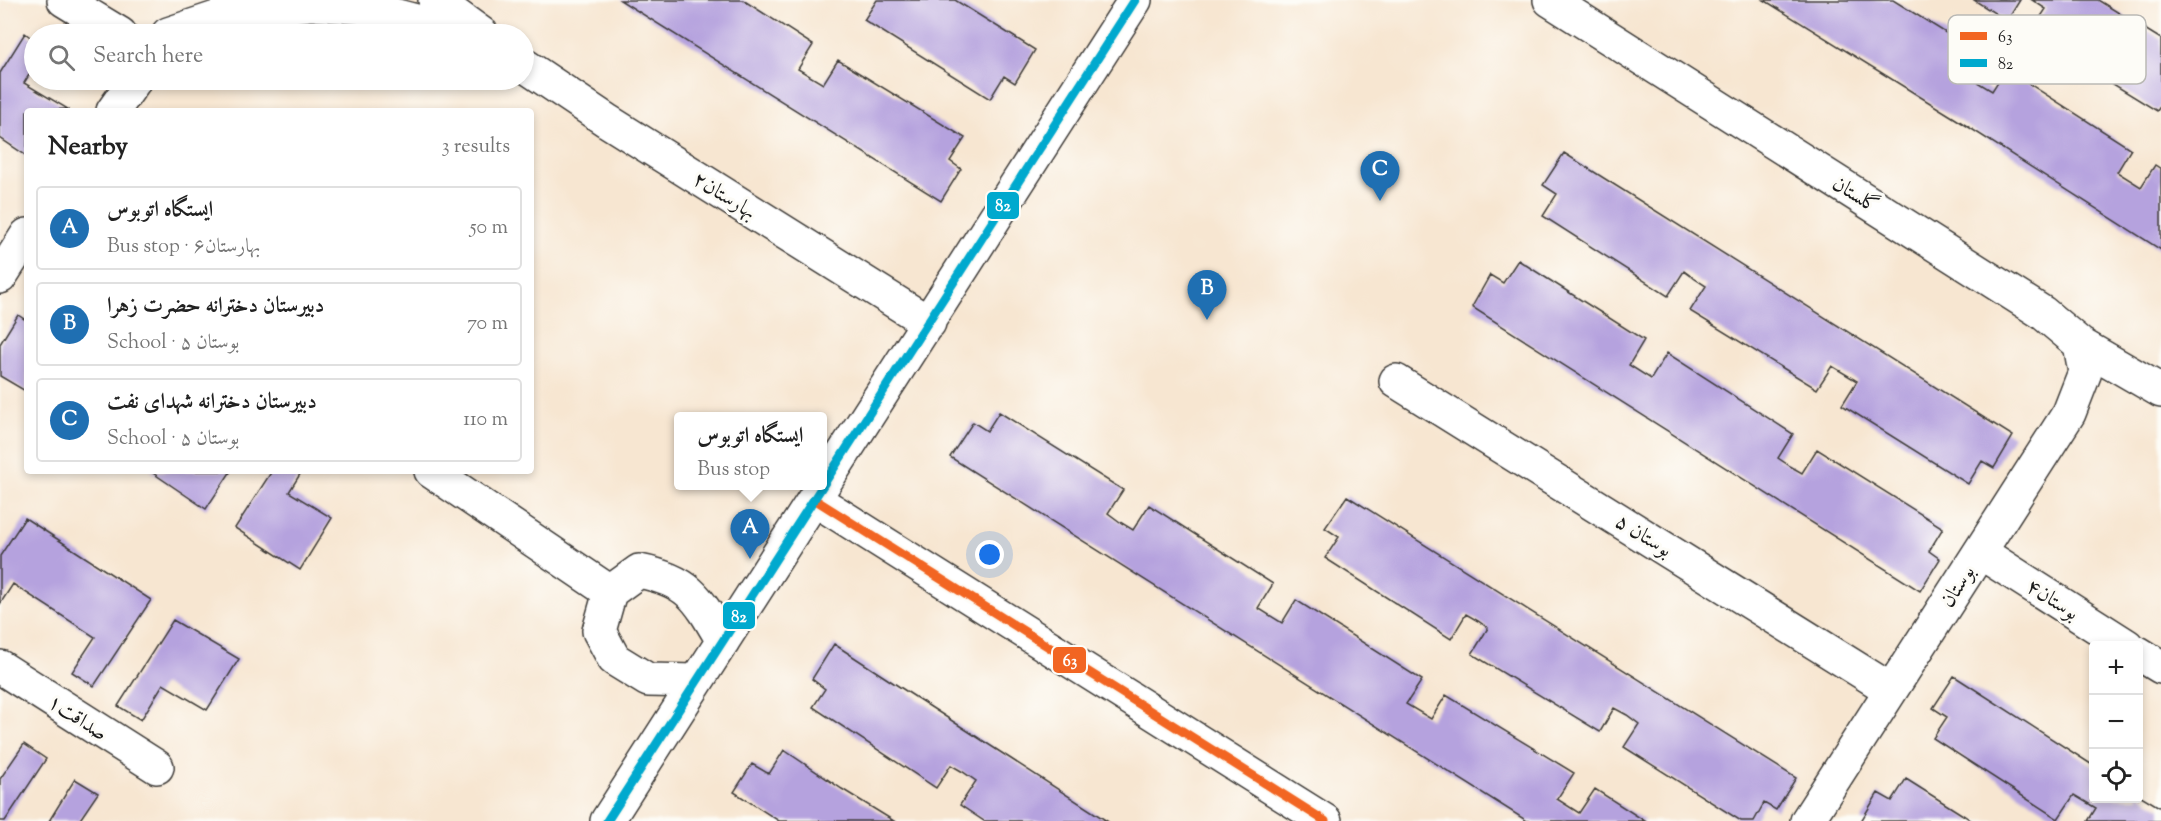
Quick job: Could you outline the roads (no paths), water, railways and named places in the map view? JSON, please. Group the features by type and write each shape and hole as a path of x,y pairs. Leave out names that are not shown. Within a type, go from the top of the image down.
{"street":[{"path":"64,0 104,24"},
{"path":"173,24 188,0"},
{"path":"178,24 204,0"},
{"path":"435,0 468,24"},
{"path":"827,479 1135,0"},
{"name":"گلستان","path":"1550,0 2043,313 2080,344 2161,391"},
{"path":"197,24 237,11 311,4 367,8 424,24"},
{"name":"بهارستان۲","path":"534,72 606,120 929,323"},
{"path":"115,108 128,90"},
{"path":"0,276 24,240"},
{"name":"بوستان","path":"1807,821 2069,413 2085,372 2080,344"},
{"name":"بوستان ۵","path":"1396,381 1891,690"},
{"path":"435,474 610,592"},
{"path":"607,821 820,490"},
{"path":"814,499 1325,821"},
{"name":"بوستان۴","path":"1980,552 2121,641"},
{"path":"697,681 648,680 614,659 599,631 610,592 639,571 667,576 700,600 723,640"},
{"path":"2143,656 2161,667"},
{"name":"صداقت۱","path":"0,667 157,768"}],"place":[{"name":"دبیرستان دخترانه شهدای نفت","path":"1380,201"},
{"name":"دبیرستان دخترانه حضرت زهرا","path":"1207,320"},
{"name":"ایستگاه اتوبوس","path":"750,559"}]}
